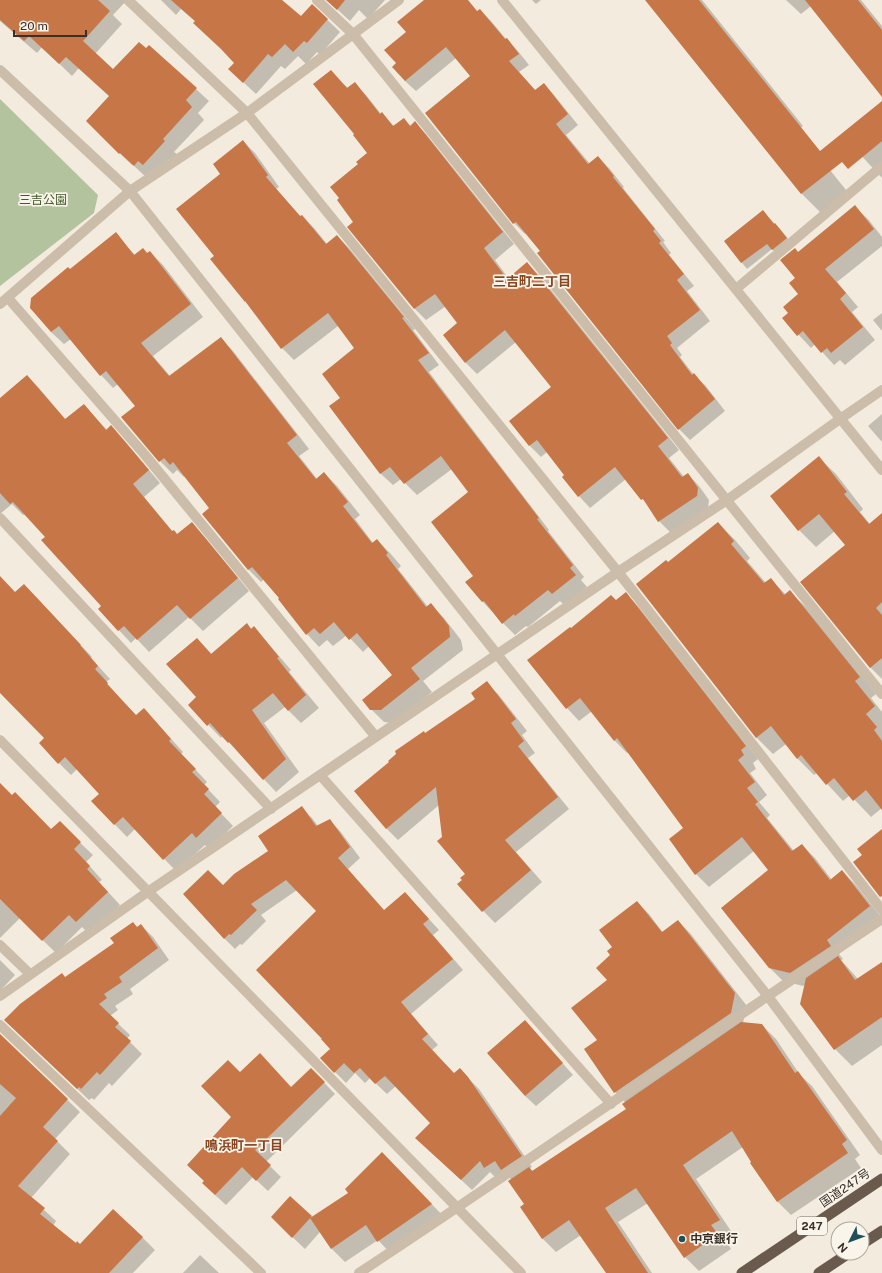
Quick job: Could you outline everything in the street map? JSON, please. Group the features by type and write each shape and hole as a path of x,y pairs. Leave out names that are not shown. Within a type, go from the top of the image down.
{"highway":[{"name":"国道247号","path":"742,1273 882,1179"},
{"path":"870,1239 882,1231"},
{"path":"819,1273 837,1261"}],"street":[{"path":"128,0 247,113 618,572 882,910"},
{"path":"317,0 353,34 882,694"},
{"path":"376,737 145,455 4,301 130,191 247,113 398,0"},
{"path":"502,0 882,470"},
{"path":"0,70 130,191 767,995 882,1150"},
{"path":"736,289 882,166"},
{"path":"0,996 149,891 320,774 727,500 882,390"},
{"path":"0,518 271,808"},
{"path":"0,740 521,1273"},
{"path":"320,774 611,1104"},
{"path":"359,1273 458,1208 611,1104 767,995 882,919"},
{"path":"0,946 30,974"},
{"path":"0,1026 261,1273"}],"green space":[{"name":"三吉公園","path":"0,99 98,195 94,213 0,286"}],"building":[{"path":"0,0 98,0 110,11 83,41 113,69 139,42 146,48 149,45 197,88 186,100 192,107 163,139 165,141 143,165 138,161 134,166 120,153 119,154 86,121 109,96 66,57 59,64 29,36 24,41 0,20"},
{"path":"171,0 282,0 301,16 312,4 328,19 307,43 304,41 293,52 285,44 272,57 268,54 243,83 228,69 234,63 193,23 195,21"},
{"path":"326,0 345,0 337,10"},
{"path":"424,0 468,0 477,11 480,9 505,39 507,38 519,54 509,61 535,90 544,83 568,114 556,124 588,164 598,156 655,229 653,231 661,241 659,243 684,274 677,280 700,310 667,336 672,343 670,345 692,375 694,373 715,399 678,430 537,253 540,251 516,222 513,224 425,113 470,76 446,47 405,81 392,67 396,63 384,50 406,32 397,22"},
{"path":"645,0 699,0 820,151 882,101 882,141 848,169 842,162 801,194"},
{"path":"805,0 858,0 882,30 882,97"},
{"path":"331,70 347,88 355,82 380,114 382,112 393,126 404,118 410,126 415,121 503,232 484,248 507,279 527,262 668,438 658,446 682,477 688,473 698,488 697,496 658,522 643,499 641,500 615,467 578,497 562,477 564,475 537,440 529,446 509,421 551,387 505,330 465,363 443,335 457,323 435,294 414,309 347,227 353,222 337,200 339,198 330,187 358,164 356,162 367,153 353,135 354,134 313,84"},
{"path":"243,140 268,175 266,177 300,216 302,215 326,244 337,235 404,317 402,318 429,353 418,360 539,518 537,519 573,565 570,568 576,575 552,594 548,590 515,616 514,614 502,624 484,601 482,602 465,582 473,576 431,522 468,492 441,456 404,484 390,467 380,474 329,406 340,398 322,374 354,348 328,313 281,349 245,301 210,259 214,256 176,209 220,174 213,164"},
{"path":"855,205 874,229 825,269 846,293 840,299 863,327 831,353 827,348 821,353 803,331 797,336 782,318 788,313 783,307 798,294 789,283 795,278 780,260 795,248 798,252"},
{"path":"763,210 787,238 772,250 767,244 741,263 724,241"},
{"path":"116,232 134,255 143,248 147,253 150,251 191,304 141,343 169,376 221,337 297,435 287,443 316,479 324,472 348,502 343,506 372,543 377,539 388,553 386,555 426,607 431,603 449,626 450,637 411,668 420,679 381,710 370,710 362,700 392,675 357,633 349,640 334,622 320,634 314,628 306,635 278,599 279,598 252,567 248,570 202,514 209,508 173,462 170,465 164,458 159,462 121,417 135,406 106,371 100,376 59,326 51,332 30,308 31,298 68,267 70,269"},
{"path":"27,375 65,419 84,404 106,430 111,425 149,470 133,484 172,531 174,530 177,534 192,522 238,578 190,619 177,605 137,640 124,626 118,631 98,609 101,606 41,540 45,537 13,502 10,504 0,493 0,398"},
{"path":"819,456 847,492 844,494 869,524 882,513 882,602 876,608 882,615 882,658 870,668 800,582 845,545 819,514 798,531 770,496"},
{"path":"718,522 734,541 731,544 764,583 771,578 784,595 790,590 860,677 855,681 875,706 866,714 877,727 874,730 882,741 882,810 866,790 853,801 834,778 826,785 801,755 797,759 771,726 756,738 636,584 666,560 668,562"},
{"path":"0,576 15,592 24,584 81,645 98,666 95,669 136,715 144,708 171,739 169,741 196,769 192,772 209,789 204,794 222,813 196,838 192,833 163,860 123,817 114,825 91,801 99,794 65,757 58,764 39,743 44,738 0,693"},
{"path":"626,592 746,746 741,750 744,755 738,760 755,782 747,788 758,802 755,804 792,851 802,844 830,880 842,870 870,906 827,940 831,946 790,973 769,968 721,908 768,870 742,837 695,875 669,839 683,828 617,738 614,741 580,698 566,709 527,660 570,627 571,628 611,595 616,600"},
{"path":"247,623 251,629 254,626 279,657 277,658 306,695 288,711 273,693 252,710 286,759 263,780 210,723 207,726 188,705 196,697 166,664 197,638 211,654"},
{"path":"487,681 516,719 511,723 524,741 518,746 558,797 505,840 531,870 482,912 457,884 462,880 460,878 465,874 437,841 442,837 436,787 386,829 354,791 389,762 388,761 396,754 395,751 424,731 425,733 475,699 471,693"},
{"path":"0,783 12,795 15,792 51,829 60,821 81,842 74,849 90,866 87,869 108,892 76,922 69,915 42,941 0,899"},
{"path":"302,806 316,826 330,819 350,847 338,858 384,910 405,892 429,919 423,924 453,959 401,1002 428,1034 422,1039 454,1073 460,1068 468,1077 522,1156 501,1170 495,1161 484,1168 480,1161 461,1180 415,1138 430,1123 385,1076 375,1084 360,1068 354,1073 344,1063 334,1073 320,1058 330,1049 256,970 316,911 286,880 251,904 257,910 231,935 229,934 224,939 183,894 208,870 223,885 234,874 268,851 258,836"},
{"path":"882,829 882,896 880,897 853,862 862,855 857,849"},
{"path":"637,901 662,932 678,920 735,993 731,1013 614,1093 584,1049 597,1040 571,1008 607,980 596,968 610,955 607,951 612,947 599,930"},
{"path":"133,922 137,927 141,924 158,948 119,977 122,982 104,994 107,998 99,1004 119,1023 115,1027 131,1041 100,1075 97,1072 81,1089 79,1087 77,1089 4,1020 20,1004 62,973 65,977 114,943 110,938"},
{"path":"838,956 855,980 882,962 882,1017 834,1050 800,1004 806,978"},
{"path":"525,1020 563,1063 525,1096 487,1053"},
{"path":"741,1022 762,1024 795,1073 798,1071 847,1140 842,1144 848,1153 777,1202 750,1163 751,1162 732,1131 683,1165 720,1220 711,1225 718,1234 684,1258 636,1188 605,1208 648,1273 606,1273 569,1220 542,1239 520,1207 524,1204 508,1181 529,1167 532,1171 626,1109 622,1104"},
{"path":"0,1034 68,1099 43,1127 58,1141 18,1186 45,1208 40,1214 76,1243 77,1241 80,1244 113,1209 143,1237 109,1273 0,1273 0,1116 16,1098 0,1084"},
{"path":"260,1053 291,1087 311,1068 325,1082 255,1150 271,1165 256,1181 242,1167 215,1195 202,1183 204,1181 187,1165 231,1117 201,1086 228,1060 240,1072"},
{"path":"382,1152 432,1204 377,1242 366,1225 331,1249 310,1218 348,1193 345,1189"},
{"path":"290,1196 312,1216 292,1238 271,1217"}],"place":[{"name":"中京銀行","path":"682,1239"}],"district":[{"name":"三吉町二丁目","path":"532,281"},
{"name":"鳴浜町一丁目","path":"244,1145"}]}
